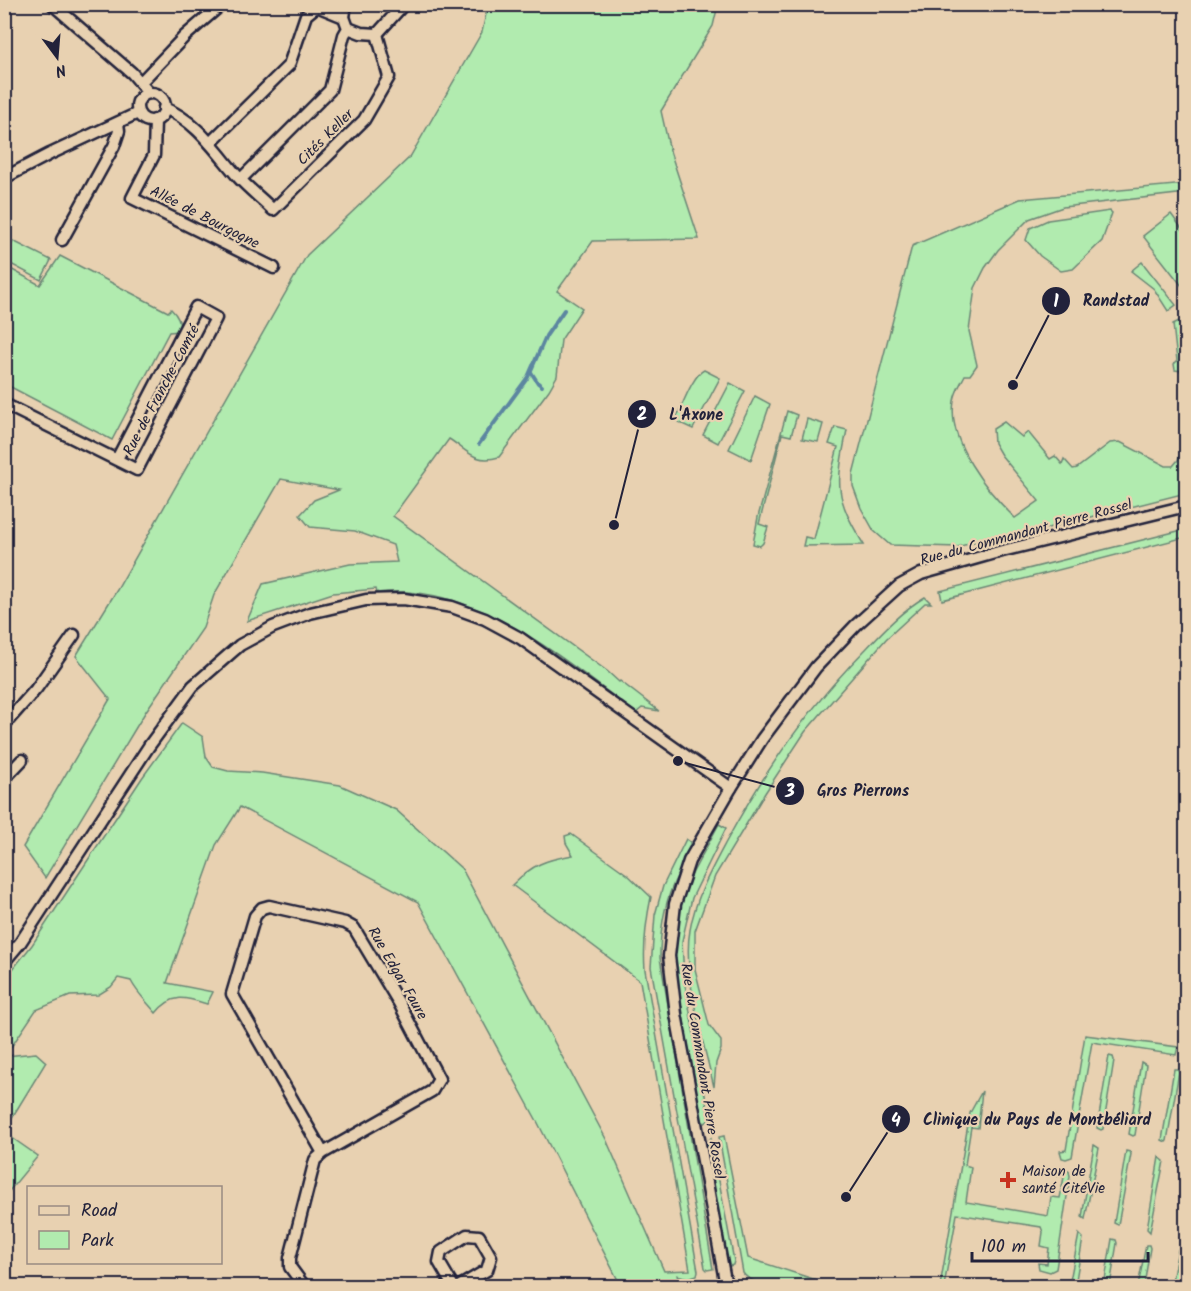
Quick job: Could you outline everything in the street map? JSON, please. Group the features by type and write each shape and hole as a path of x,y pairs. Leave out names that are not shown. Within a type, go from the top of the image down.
{"street":[{"path":"141,82 185,36 222,4"},
{"path":"346,4 344,17 348,28 361,33 377,34 404,4"},
{"path":"55,5 141,82 149,93 160,97 164,108 160,117 155,120 145,120 138,113 138,100 149,93"},
{"path":"210,143 288,65 306,15 316,5 344,17"},
{"name":"Cités Keller","path":"240,179 330,90 344,35 348,28"},
{"name":"Cités Keller","path":"164,108 178,116 210,143 240,179 273,210 364,120 389,77 377,34"},
{"path":"4,178 138,113"},
{"name":"Allée de Bourgogne","path":"155,120 154,155 132,198 274,268"},
{"path":"62,240 114,146 119,131 118,123"},
{"name":"Rue de Franche-Comté","path":"4,404 137,470 216,318 196,308 117,459"},
{"name":"Rue du Commandant Pierre Rossel","path":"726,1287 676,1014 669,956 675,904 688,861 762,739 816,667 856,625 899,586 921,574 1002,551 1186,506"},
{"path":"4,962 20,943 149,746 193,686 240,645 273,627 310,613 366,600 404,599 452,607 485,619 520,638 731,788"},
{"path":"4,725 36,689 74,635"},
{"path":"4,779 22,760"},
{"name":"Rue Edgar Faure","path":"268,906 345,923 354,928 399,1004 439,1079 432,1091 323,1153 232,994 255,916 262,908 268,906"},
{"path":"304,1287 290,1266 290,1258 315,1160 323,1153"},
{"path":"453,1287 439,1262 441,1252 467,1235 479,1236 491,1257 487,1270 460,1287"}],"green space":[{"path":"488,5 718,5 713,26 661,111 670,151 699,239 593,241 557,291 582,308 561,340 557,376 549,390 499,457 478,458 449,439 393,516 659,711 642,708 636,713 548,648 516,628 483,611 449,599 413,592 377,593 376,589 333,593 247,621 263,584 350,564 397,562 393,545 355,531 310,527 300,515 314,500 339,490 281,479 214,595 203,628 146,711 45,878 23,847 110,699 76,656 117,590 307,255 410,157 482,32"},
{"path":"1186,184 1186,193 1063,207 1029,219 998,250 985,268 975,288 969,331 977,365 970,375 965,375 957,391 953,417 963,449 971,465 1015,518 1039,501 1001,455 994,443 993,429 1004,422 1022,437 1028,432 1050,459 1055,456 1062,464 1064,459 1073,469 1110,443 1120,442 1166,466 1173,466 1181,452 1186,453 1186,493 1008,538 980,540 958,547 890,545 874,531 861,508 853,486 853,474 912,246 1020,199"},
{"path":"1110,211 1112,213 1102,241 1073,269 1061,271 1040,256 1026,240 1030,228 1048,220"},
{"path":"1171,214 1186,234 1186,291 1143,236"},
{"path":"13,241 51,260 41,280 5,261"},
{"path":"60,256 168,312 171,309 179,321 180,331 169,332 112,440 5,384 4,271 7,267 40,285"},
{"path":"1142,262 1176,305 1168,311 1154,289 1131,271"},
{"path":"1179,321 1186,323 1186,375 1182,371 1175,370 1174,364 1177,361 1173,324"},
{"path":"704,370 720,378 693,429 678,422 677,416 692,384"},
{"path":"730,383 745,391 718,443 703,435"},
{"path":"755,396 770,404 751,460 729,449"},
{"path":"787,411 797,415 791,436 782,434 759,524 768,527 760,546 753,544 758,517"},
{"path":"807,419 823,424 818,442 802,439"},
{"path":"835,427 847,430 841,464 840,490 847,514 864,545 803,546 805,537 814,539 838,447 829,444"},
{"path":"1186,529 1186,537 942,600 940,591"},
{"path":"925,597 931,603 925,603 886,639 805,732 715,876 695,931 695,969 709,1025 721,1041 714,1087 691,987 688,947 692,918 704,885 756,791 806,718 824,695 885,629"},
{"path":"182,723 203,737 206,757 213,767 228,771 262,773 340,785 396,810 462,869 606,1139 664,1271 690,1270 640,981 512,885 526,872 540,864 573,855 565,836 571,834 628,875 651,897 645,933 645,970 697,1275 688,1278 677,1275 680,1286 621,1286 537,1121 418,902 240,807 216,845 167,983 213,992 207,1004 179,998 167,1002 156,1013 131,981 118,978 111,987 98,995 70,996 36,1010 5,1056 5,979 32,945 142,778"},
{"path":"719,824 726,828 692,898 682,941 684,979 709,1117 705,1123 701,1120 674,963 677,917 683,897 693,872"},
{"path":"686,839 690,842 690,847 664,912 660,958 713,1269 707,1270 651,967 655,915 663,886"},
{"path":"1085,1035 1178,1047 1176,1055 1092,1042 1072,1157 1066,1159 1062,1158 1060,1151 1066,1150"},
{"path":"36,1053 46,1062 5,1129 5,1056"},
{"path":"1109,1056 1114,1060 1101,1130 1097,1128"},
{"path":"1141,1062 1146,1065 1133,1136 1129,1134"},
{"path":"1174,1069 1178,1069 1179,1072 1166,1142 1162,1140"},
{"path":"982,1091 978,1128 971,1127 965,1165 971,1167 966,1202 1048,1216 1051,1197 1060,1198 1064,1177 1055,1175 1056,1172 1060,1169 1069,1171 1056,1269 1050,1272 1039,1269 1038,1263 1047,1264 1049,1248 1041,1246 1043,1232 1041,1227 957,1214 944,1286 940,1286 970,1113"},
{"path":"5,1133 38,1156 5,1196"},
{"path":"724,1136 748,1258 835,1286 786,1287 759,1283 743,1273 719,1137"},
{"path":"711,1138 734,1261 733,1265 727,1267 705,1145"},
{"path":"1094,1145 1099,1148 1085,1219 1082,1217"},
{"path":"1126,1151 1131,1154 1118,1225 1114,1223"},
{"path":"1159,1157 1164,1161 1150,1232 1147,1229"},
{"path":"1079,1234 1083,1238 1075,1286 1069,1286"},
{"path":"1112,1239 1117,1243 1110,1286 1104,1286"},
{"path":"1146,1245 1150,1248 1144,1286 1138,1286"},
{"path":"1178,1250 1183,1253 1177,1286 1171,1286"}],"waterway":[{"path":"479,444 528,377 546,336 564,310"},
{"path":"531,372 542,386"}],"place":[{"name":"Randstad","path":"1013,385"},
{"name":"L'Axone","path":"614,525"},
{"name":"Gros Pierrons","path":"678,761"},
{"name":"Maison de santé CitéVie","path":"1008,1180"},
{"name":"Clinique du Pays de Montbéliard","path":"846,1197"}]}
